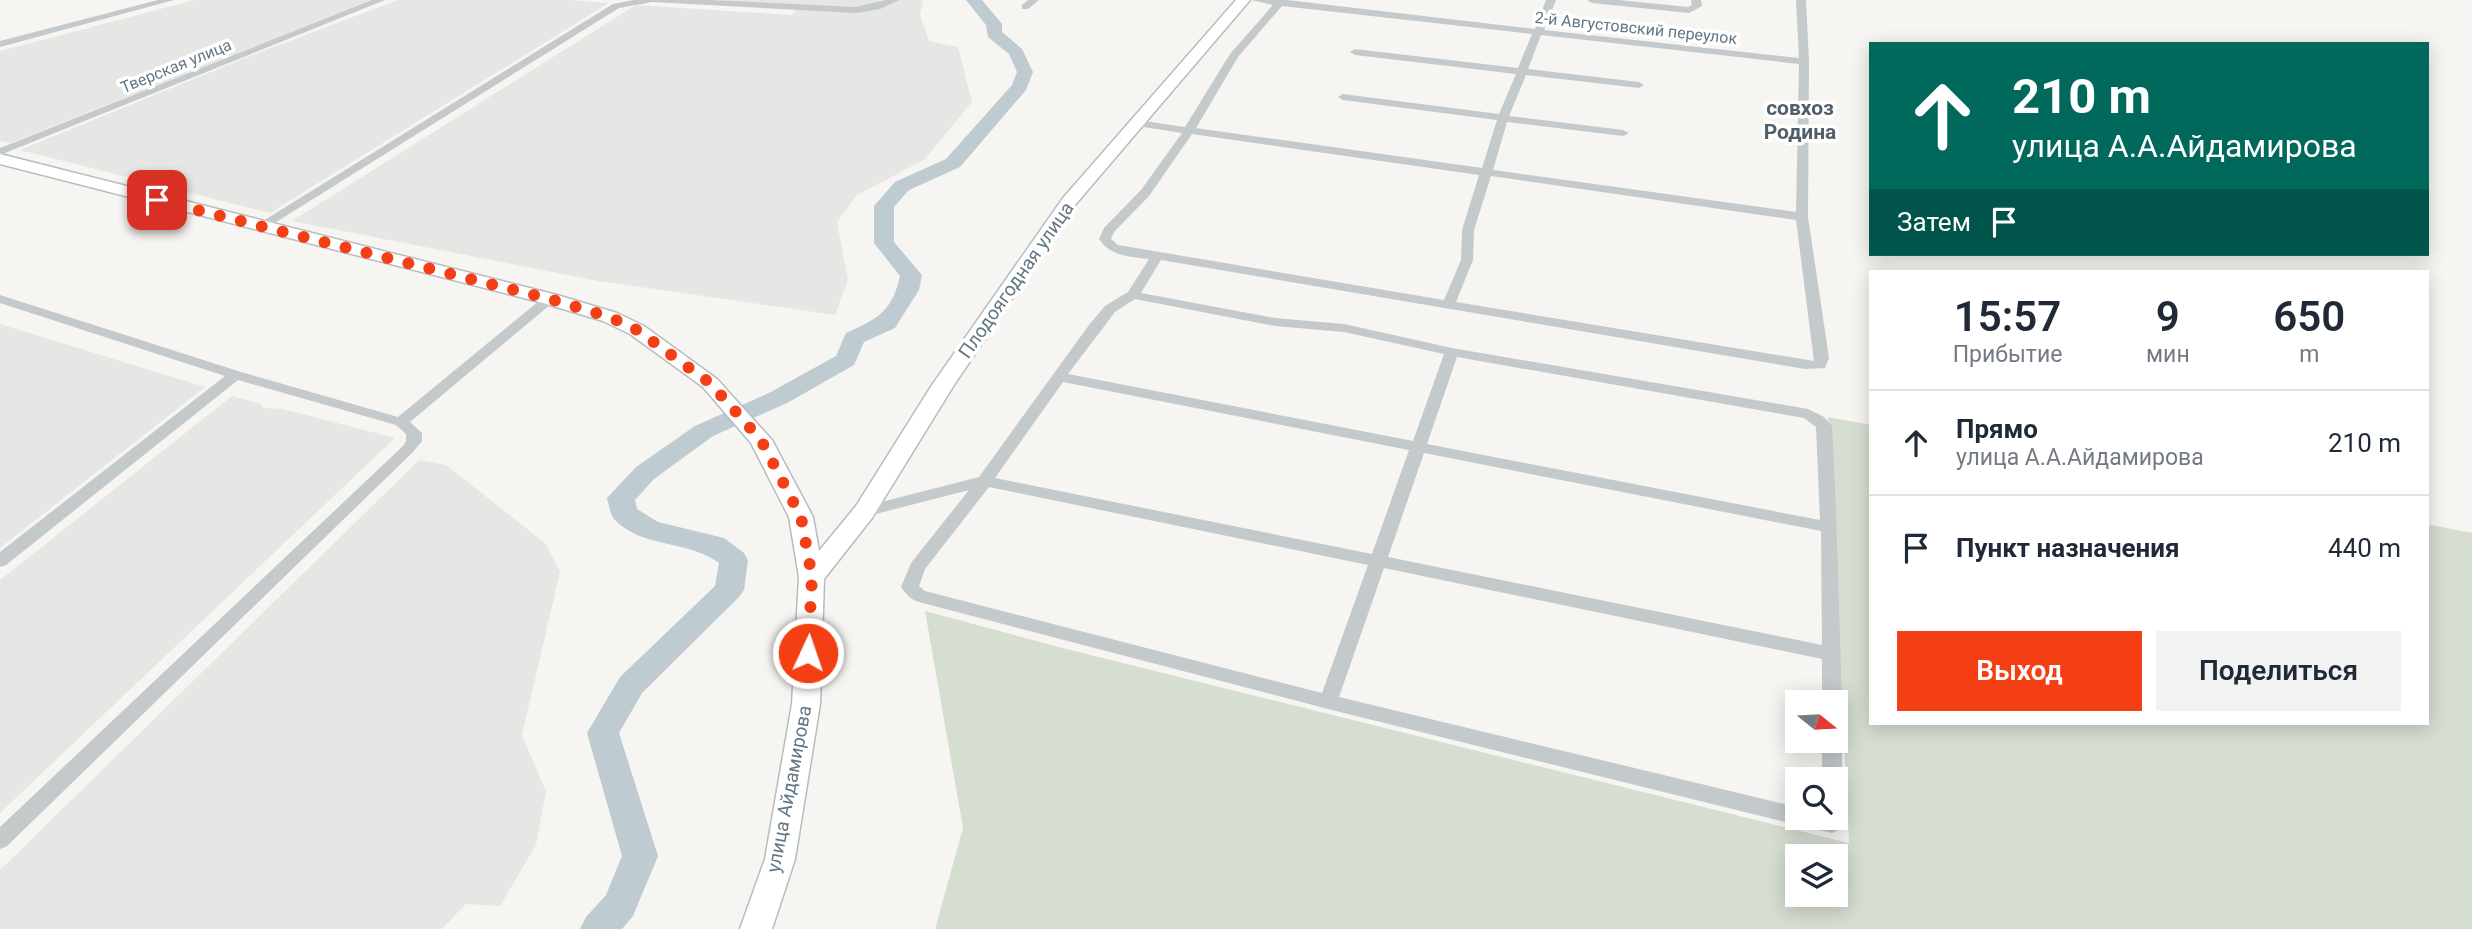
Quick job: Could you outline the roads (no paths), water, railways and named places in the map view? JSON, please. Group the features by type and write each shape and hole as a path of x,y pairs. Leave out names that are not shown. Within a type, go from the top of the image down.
{"main road":[{"name":"Плодоягодная улица","path":"812,577 863,512 943,385 1069,202 1243,0"},
{"name":"улица Айдамирова","path":"0,159 550,299 610,317 637,330 710,383 761,440 801,517 812,577 806,704 780,859 755,929"}],"street":[{"path":"0,44 169,0"},
{"name":"Тверская улица","path":"0,152 380,0"},
{"path":"261,226 616,6 649,0"},
{"path":"655,0 856,10 877,8 894,0"},
{"path":"1026,7 1034,0"},
{"name":"2-й Августовский переулок","path":"1256,0 1804,62"},
{"path":"1448,305 1468,261 1471,247 1468,230 1503,118 1551,0"},
{"path":"1592,0 1689,10 1697,6 1696,0"},
{"path":"1280,2 1234,56 1201,106 1189,131 1145,193 1108,231 1105,239 1108,245 1114,249 1805,365 1820,365 1822,358 1802,217 1804,62 1801,0"},
{"path":"1355,52 1639,85"},
{"path":"1343,97 1623,133"},
{"path":"1137,123 1802,217"},
{"path":"1157,256 1133,295 1110,309 985,481 917,567 911,587 919,596 1328,702 1785,813"},
{"path":"1133,295 1275,322 1343,328 1452,352 1808,414 1819,420 1824,426 1829,527 1832,690"},
{"path":"0,299 236,375 401,422 414,433 414,441 408,449 0,840"},
{"path":"401,422 550,299"},
{"path":"1328,702 1452,352"},
{"path":"0,561 236,375"},
{"path":"1059,377 1829,527"},
{"path":"863,512 985,481 1832,654"}],"waterway":[{"path":"599,929 620,905 640,856 603,733 631,685 729,590 734,560 714,545 649,529 625,514 621,498 645,473 704,431 819,377 846,360 854,338 887,323 908,290 911,275 884,243 884,206 902,186 953,163 1020,86 1025,72 1016,52 994,34 994,24 974,0"}],"district":[{"name":"совхоз Родина","path":"1800,120"}]}
